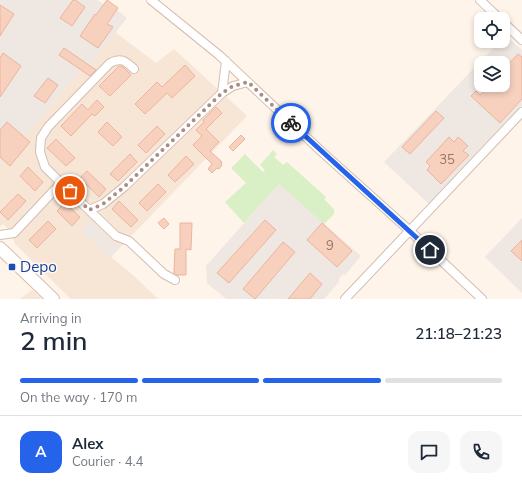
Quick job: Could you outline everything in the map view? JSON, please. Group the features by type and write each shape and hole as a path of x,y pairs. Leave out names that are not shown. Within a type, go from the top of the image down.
{"main road":[{"path":"0,248 53,299"}],"street":[{"path":"151,0 212,48 322,152 410,231 482,299"},
{"path":"480,0 493,12"},
{"path":"510,29 522,40"},
{"path":"134,69 124,60 118,59 110,63 48,127 40,138 40,152 45,167 116,236 129,241 164,274 175,280"},
{"path":"222,93 226,61"},
{"path":"89,210 103,204 124,187 222,93 233,86 248,82"},
{"path":"345,299 522,112"},
{"path":"0,235 15,232 61,183"}],"shaded area":[{"path":"0,0 97,0 103,4 107,0 118,8 117,10 127,18 84,72 81,70 28,133 0,163"},
{"path":"115,32 156,63 174,49 247,116 111,257 158,299 71,299 15,244 9,230 3,224 0,227 0,163 28,133 81,70 84,72"},
{"path":"510,39 522,50 522,106 430,205 384,162 474,68 474,92 510,92 510,56 486,56 493,48 510,48"},
{"path":"279,184 361,256 345,275 343,274 339,278 339,282 324,299 226,299 207,283 206,266"},
{"path":"522,218 522,293 485,257"},
{"path":"90,220 120,247 110,258 81,231"},
{"path":"32,290 42,299 20,299"}],"green space":[{"path":"273,150 277,154 274,157 283,165 287,162 326,197 324,199 334,209 334,214 324,224 279,184 244,223 225,202 246,183 231,168 245,154 263,172 265,170 260,165"}],"building":[{"path":"73,0 85,7 72,26 60,18"},
{"path":"107,0 118,8 107,24 113,27 98,48 80,36 95,14 96,15"},
{"path":"0,5 14,14 0,36"},
{"path":"64,48 96,70 90,76 59,55"},
{"path":"3,53 21,66 0,97 0,58"},
{"path":"518,54 522,57 522,99 500,123 471,96 475,92 480,95 483,92 510,92 510,63"},
{"path":"185,65 195,76 172,98 167,93 145,114 135,104 157,82 162,87"},
{"path":"119,66 123,67 131,75 110,96 99,86"},
{"path":"48,78 58,85 45,103 34,96"},
{"path":"97,100 104,107 95,116 92,114 71,136 61,126 82,104 88,110"},
{"path":"216,107 222,113 206,129 219,142 210,151 222,162 222,165 219,169 217,168 212,173 208,169 212,164 193,145 202,136 196,130 204,122 203,120"},
{"path":"436,111 444,118 410,154 402,147"},
{"path":"7,122 30,142 10,166 0,157 0,130"},
{"path":"107,122 122,137 113,146 98,132"},
{"path":"157,126 165,134 146,153 138,145"},
{"path":"241,135 245,139 233,151 229,147"},
{"path":"449,137 454,142 458,137 468,146 463,151 469,155 441,184 427,170 430,166 426,162"},
{"path":"56,139 75,158 66,166 47,148"},
{"path":"130,154 137,162 118,181 110,174"},
{"path":"186,156 194,164 175,182 168,175"},
{"path":"28,167 43,182 35,191 20,176"},
{"path":"87,171 106,189 99,197 80,178"},
{"path":"158,184 166,192 147,211 139,203"},
{"path":"18,194 26,201 8,220 0,212"},
{"path":"119,201 138,220 131,227 112,209"},
{"path":"65,203 80,217 72,226 57,211"},
{"path":"164,218 169,224 164,229 158,223"},
{"path":"265,220 276,230 229,283 217,273"},
{"path":"48,221 56,229 37,248 29,240"},
{"path":"180,223 192,223 191,250 186,249 186,275 177,275 174,273 175,249 180,249"},
{"path":"322,223 352,251 337,267 307,240"},
{"path":"522,240 522,261 511,251"},
{"path":"283,242 295,252 255,299 243,289"},
{"path":"310,273 322,284 310,299 288,299"}],"way so far":[{"path":"70,191 89,210 103,204 124,187 222,93 233,86 248,82 291,123"}],"place":[{"name":"Depo","path":"12,267"}],"route":[{"path":"291,123 430,250"}]}
